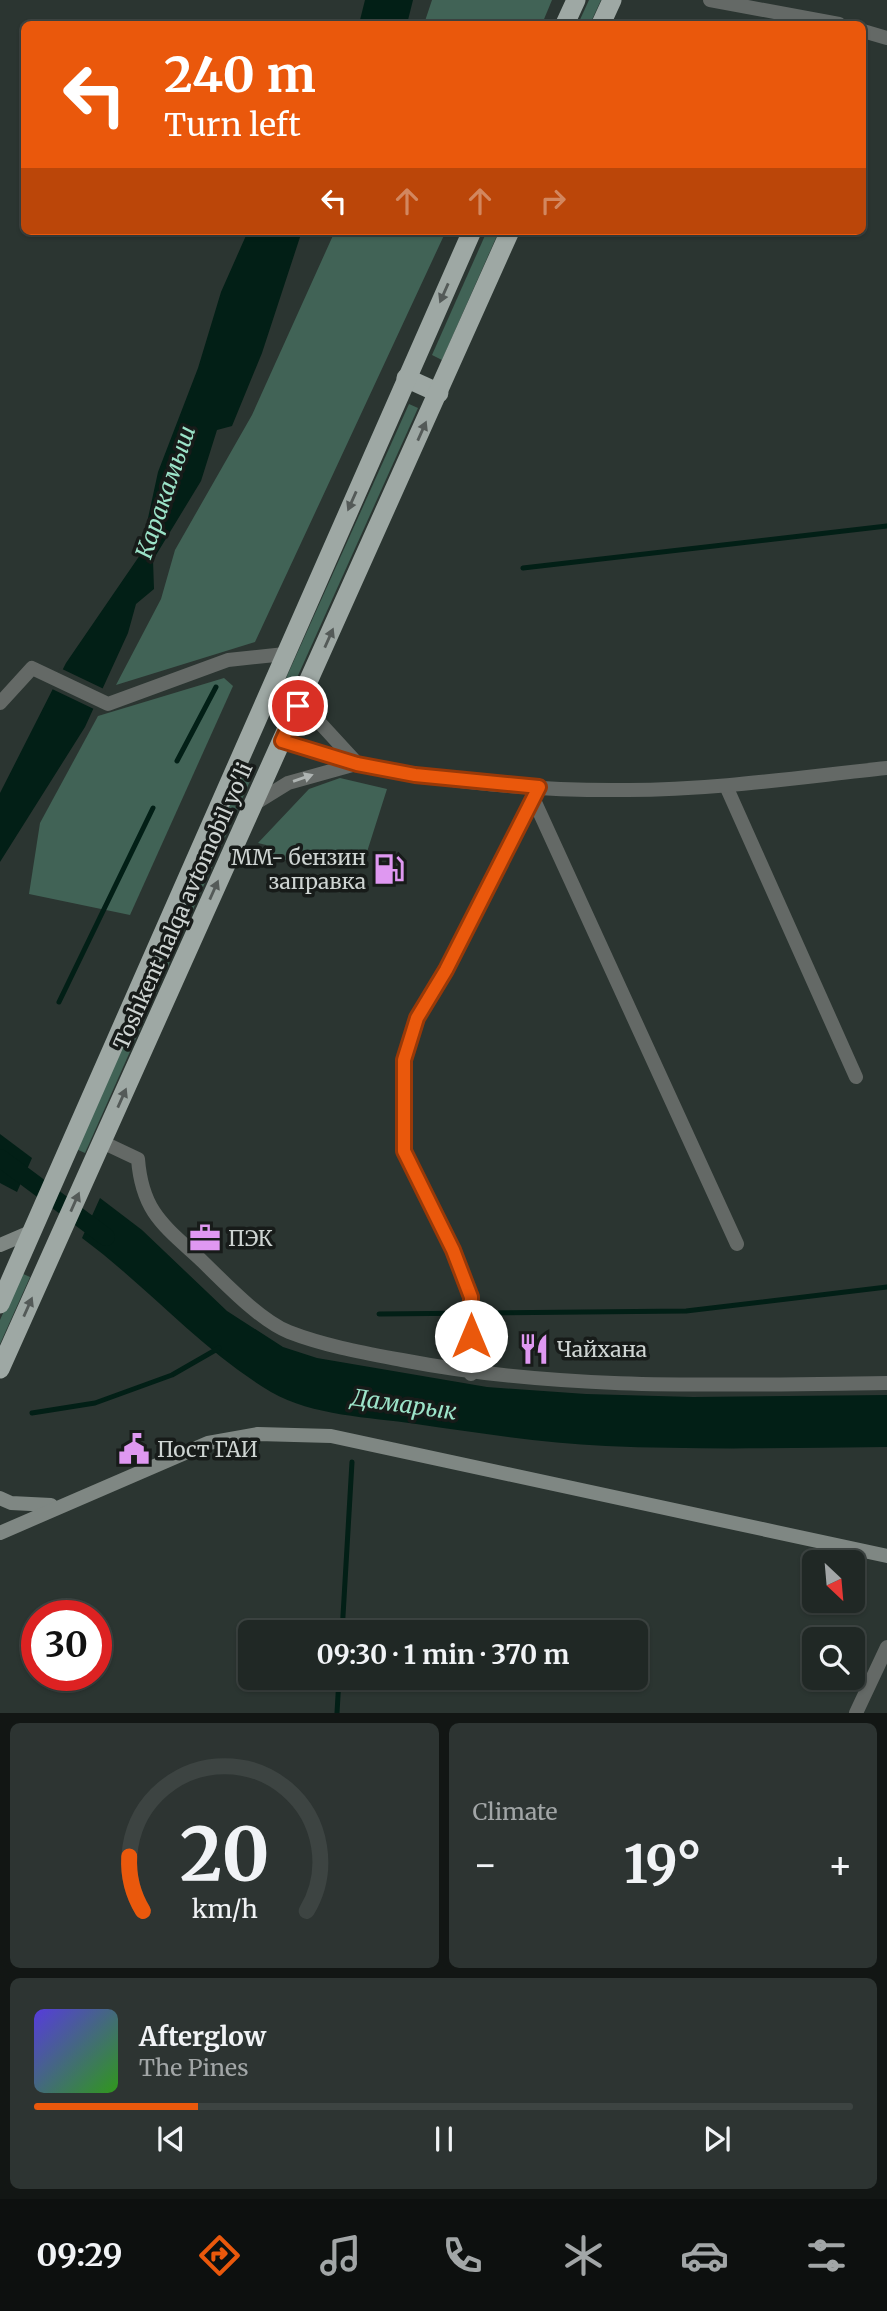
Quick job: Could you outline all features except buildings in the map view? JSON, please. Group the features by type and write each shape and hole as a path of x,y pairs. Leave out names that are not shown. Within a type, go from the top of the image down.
{"highway":[{"path":"566,21 576,0"},
{"path":"602,21 612,0"},
{"name":"Toshkent halqa avtomobil yo'li","path":"0,1304 470,235"},
{"name":"Toshkent halqa avtomobil yo'li","path":"0,1369 508,235"},
{"path":"406,378 439,393"},
{"path":"252,729 282,741"}],"main road":[{"path":"0,1245 33,1231"},
{"path":"0,1532 190,1448 242,1435 292,1433 331,1436 887,1556"},
{"path":"0,1497 27,1506 63,1503"}],"street":[{"path":"710,0 823,21"},
{"path":"866,32 887,38"},
{"path":"0,703 36,669 107,704 228,660 285,654"},
{"path":"306,688 320,723 357,764"},
{"path":"282,741 357,764 536,792 726,786 887,768"},
{"path":"254,804 294,781 357,764"},
{"path":"726,786 856,1077"},
{"path":"536,792 737,1244"},
{"path":"471,1374 471,1297 453,1250 404,1151 404,1060 417,1018 446,970 536,792"},
{"path":"102,1142 138,1159 140,1188 146,1202 174,1234 251,1305 287,1331 375,1355 471,1374 653,1386 887,1383"},
{"path":"856,1713 887,1647"}],"shaded area":[{"path":"432,0 552,0 543,21 425,21"},
{"path":"589,0 601,0 591,21 579,21"},
{"path":"333,235 444,235 255,642 116,685 161,599 175,550 252,415"},
{"path":"485,235 497,235 442,360 432,355"},
{"path":"409,404 418,408 283,709 274,705"},
{"path":"224,678 233,686 130,915 29,894 40,823 98,716"},
{"path":"240,777 250,781 85,1153 76,1149"},
{"path":"340,778 387,789 366,855 352,859 274,860 266,845 258,843 309,789"},
{"path":"21,1273 30,1277 0,1344 0,1320"}],"water":[{"path":"365,0 413,0 408,21 360,21"},
{"name":"Каракамыш","path":"246,235 301,235 262,353 232,426 217,430 201,481 153,560 154,589 136,604 128,633 85,727 0,862 0,793 66,663 140,555 158,472 198,368 221,292"},
{"path":"0,1134 32,1158 17,1192 0,1183"},
{"path":"100,1198 142,1230 227,1311 283,1347 317,1358 487,1387 586,1394 693,1397 887,1395 887,1447 711,1448 582,1445 361,1417 305,1406 271,1392 221,1357 82,1238"}],"pier":[{"path":"60,668 106,690 96,710 50,688"}],"waterway":[{"path":"523,568 887,526"},
{"path":"177,761 216,687"},
{"path":"59,1002 153,808"},
{"name":"Дамарык","path":"0,1158 106,1237"},
{"path":"379,1314 686,1311 887,1287"},
{"path":"32,1413 95,1403 172,1375 219,1348"},
{"path":"343,1620 352,1462"},
{"path":"337,1713 338,1690"}],"place":[{"name":"ММ- бензин заправка","path":"389,869"},
{"name":"ПЭК","path":"205,1238"},
{"name":"Чайхана","path":"534,1349"},
{"name":"Пост ГАИ","path":"134,1449"}],"route":[{"path":"298,706 282,741 357,764 415,775 539,787 446,970 417,1018 404,1060 401,1103 404,1151 453,1250 471,1297 471,1336"}]}
